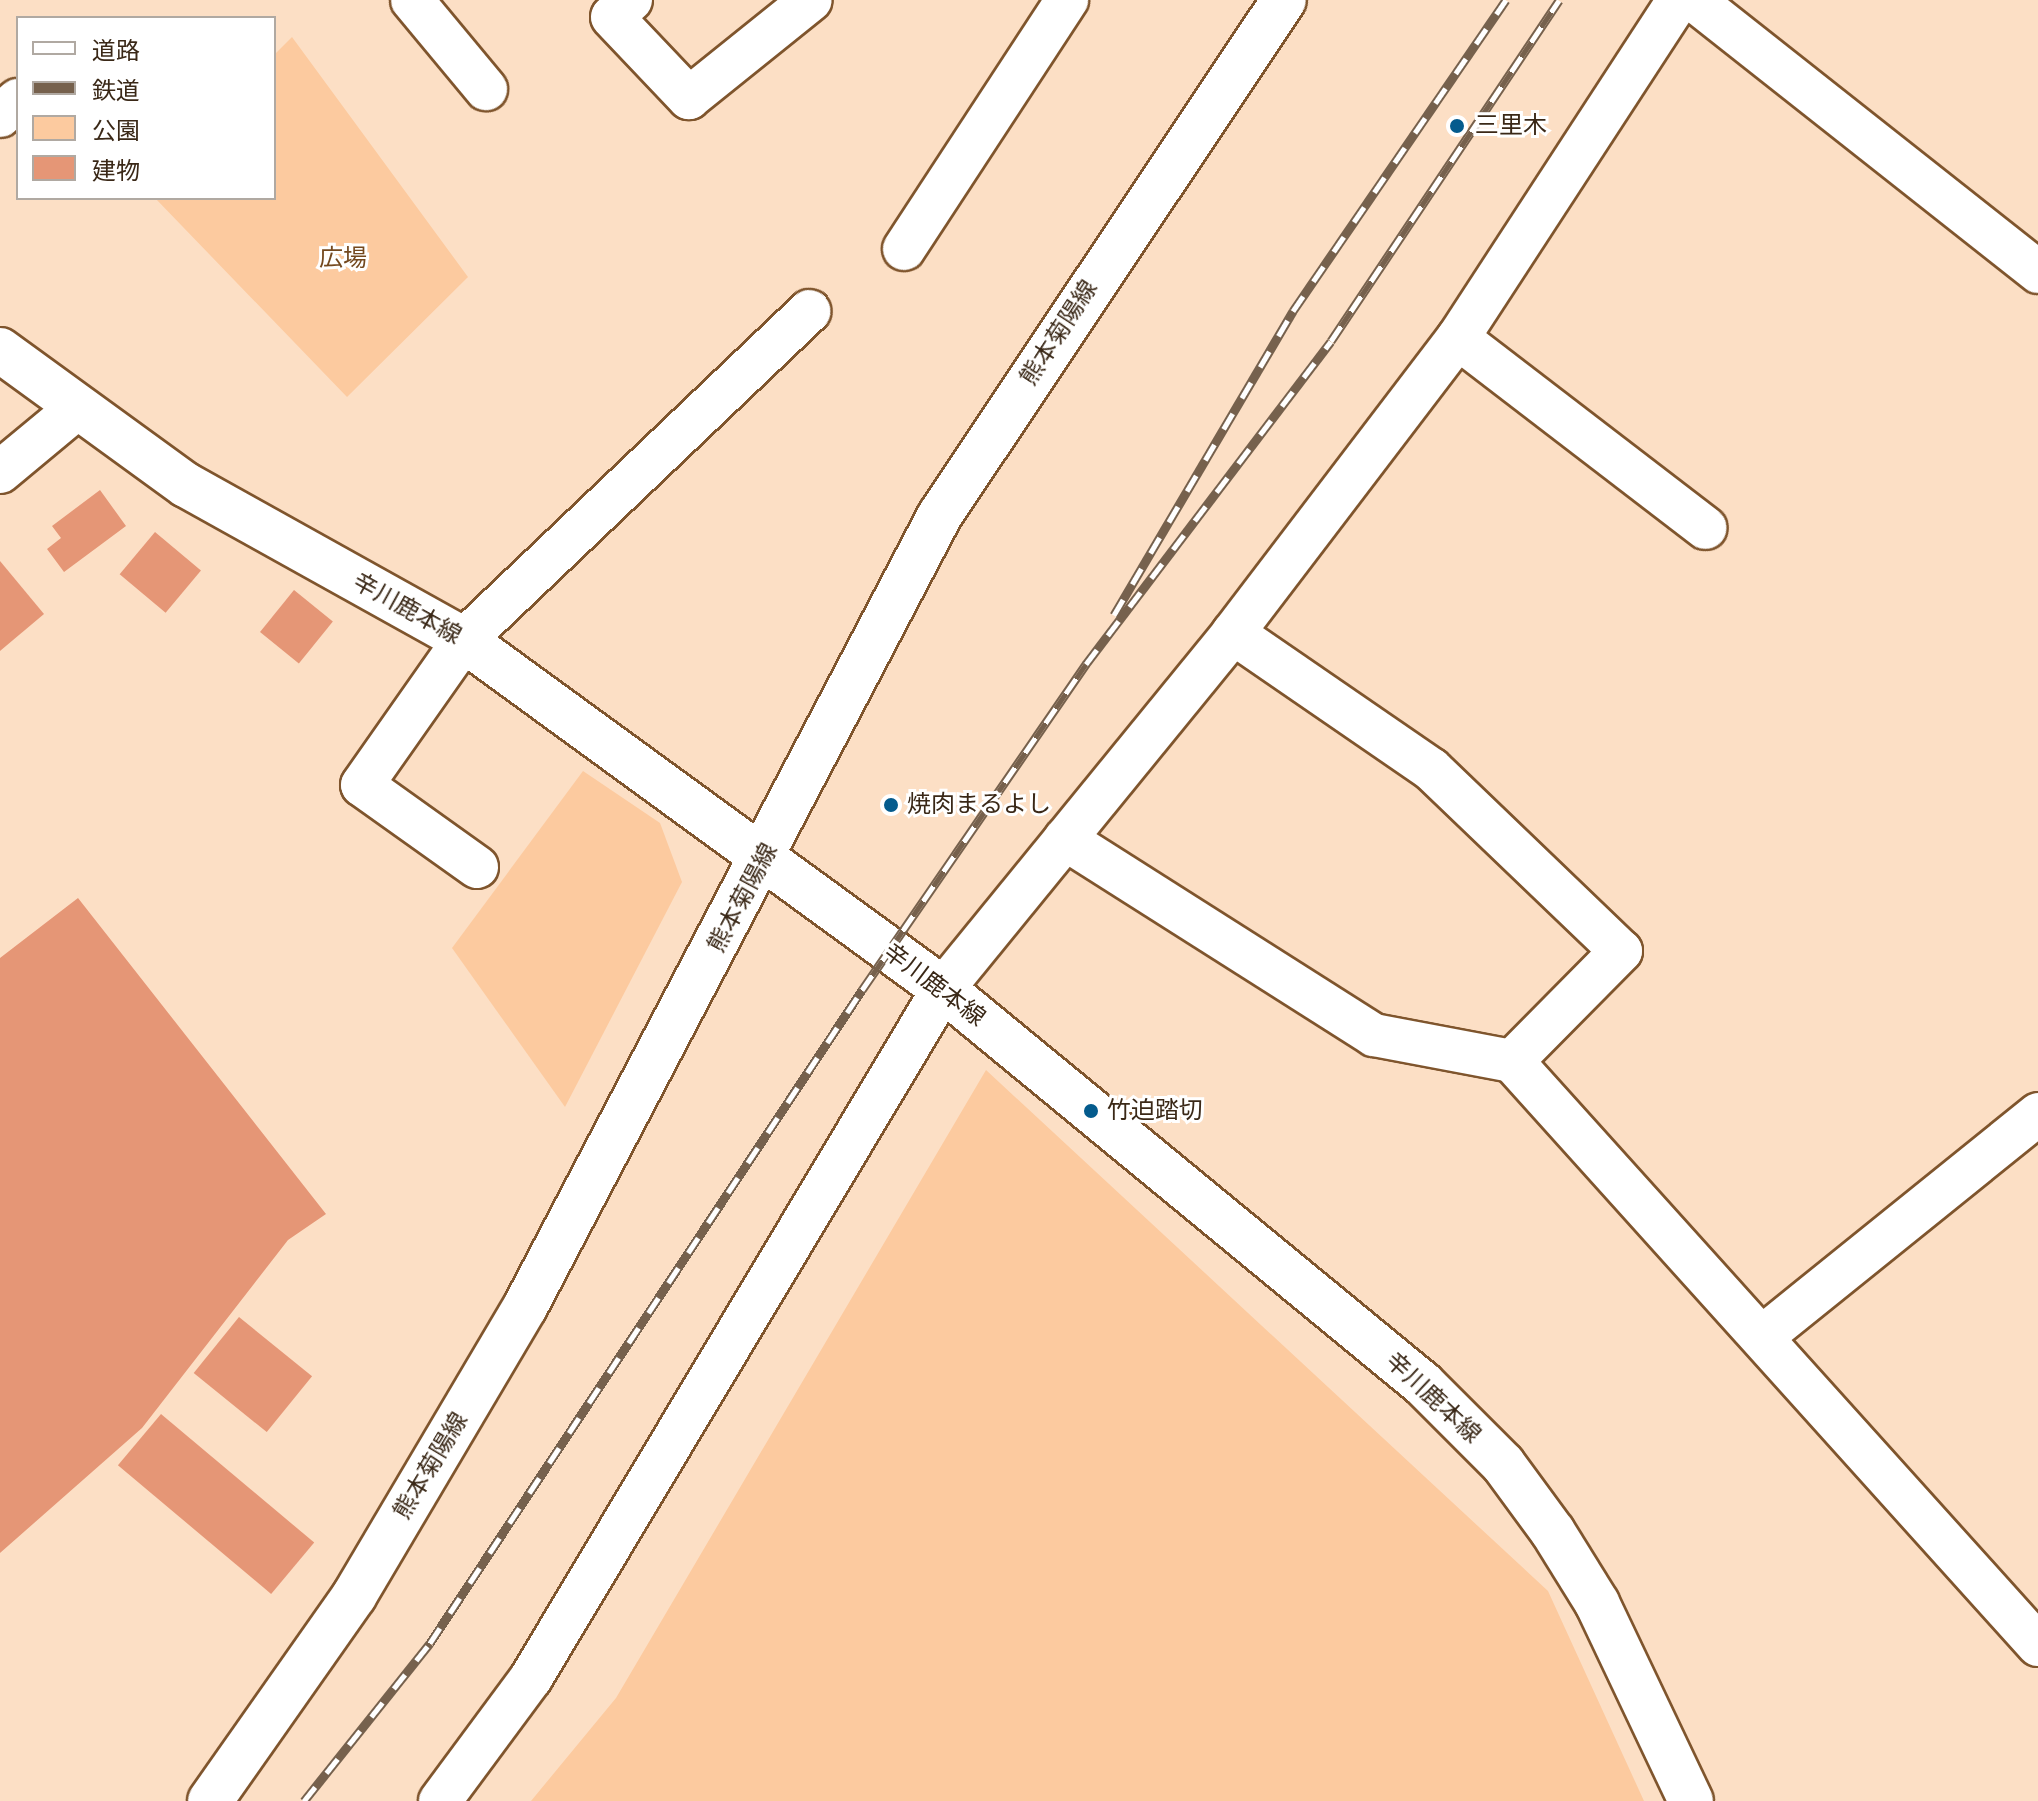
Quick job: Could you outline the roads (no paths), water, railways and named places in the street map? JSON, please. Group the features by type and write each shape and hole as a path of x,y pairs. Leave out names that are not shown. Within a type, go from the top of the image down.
{"main road":[{"name":"熊本菊陽線","path":"210,1801 354,1596 509,1335 763,860 940,515 1284,0"},
{"name":"辛川鹿本線","path":"0,350 186,485 464,640 943,989 1423,1384 1503,1464 1597,1603 1691,1801"}],"street":[{"path":"412,0 486,89"},
{"path":"631,0 612,17 689,98 811,0"},
{"path":"904,249 1067,0"},
{"path":"440,1801 531,1678 943,989 1233,633 1458,338 1678,0"},
{"path":"1694,0 2038,272"},
{"path":"0,116 16,102"},
{"path":"477,867 362,785 464,640 810,311"},
{"path":"1458,338 1706,528"},
{"path":"0,472 77,408"},
{"path":"1233,633 1431,769 1621,951 1512,1061"},
{"path":"1065,839 1374,1035 1512,1061 2038,1645"},
{"path":"1762,1337 2038,1114"}],"railway":[{"path":"1114,615 1293,311 1506,0"},
{"path":"304,1801 430,1643 862,990 1086,664 1331,341 1559,0"}],"place":[{"name":"三里木","path":"1457,126"},
{"name":"焼肉まるよし","path":"891,805"},
{"name":"竹迫踏切","path":"1091,1111"}],"park label":[{"name":"広場","path":"343,259"}]}
